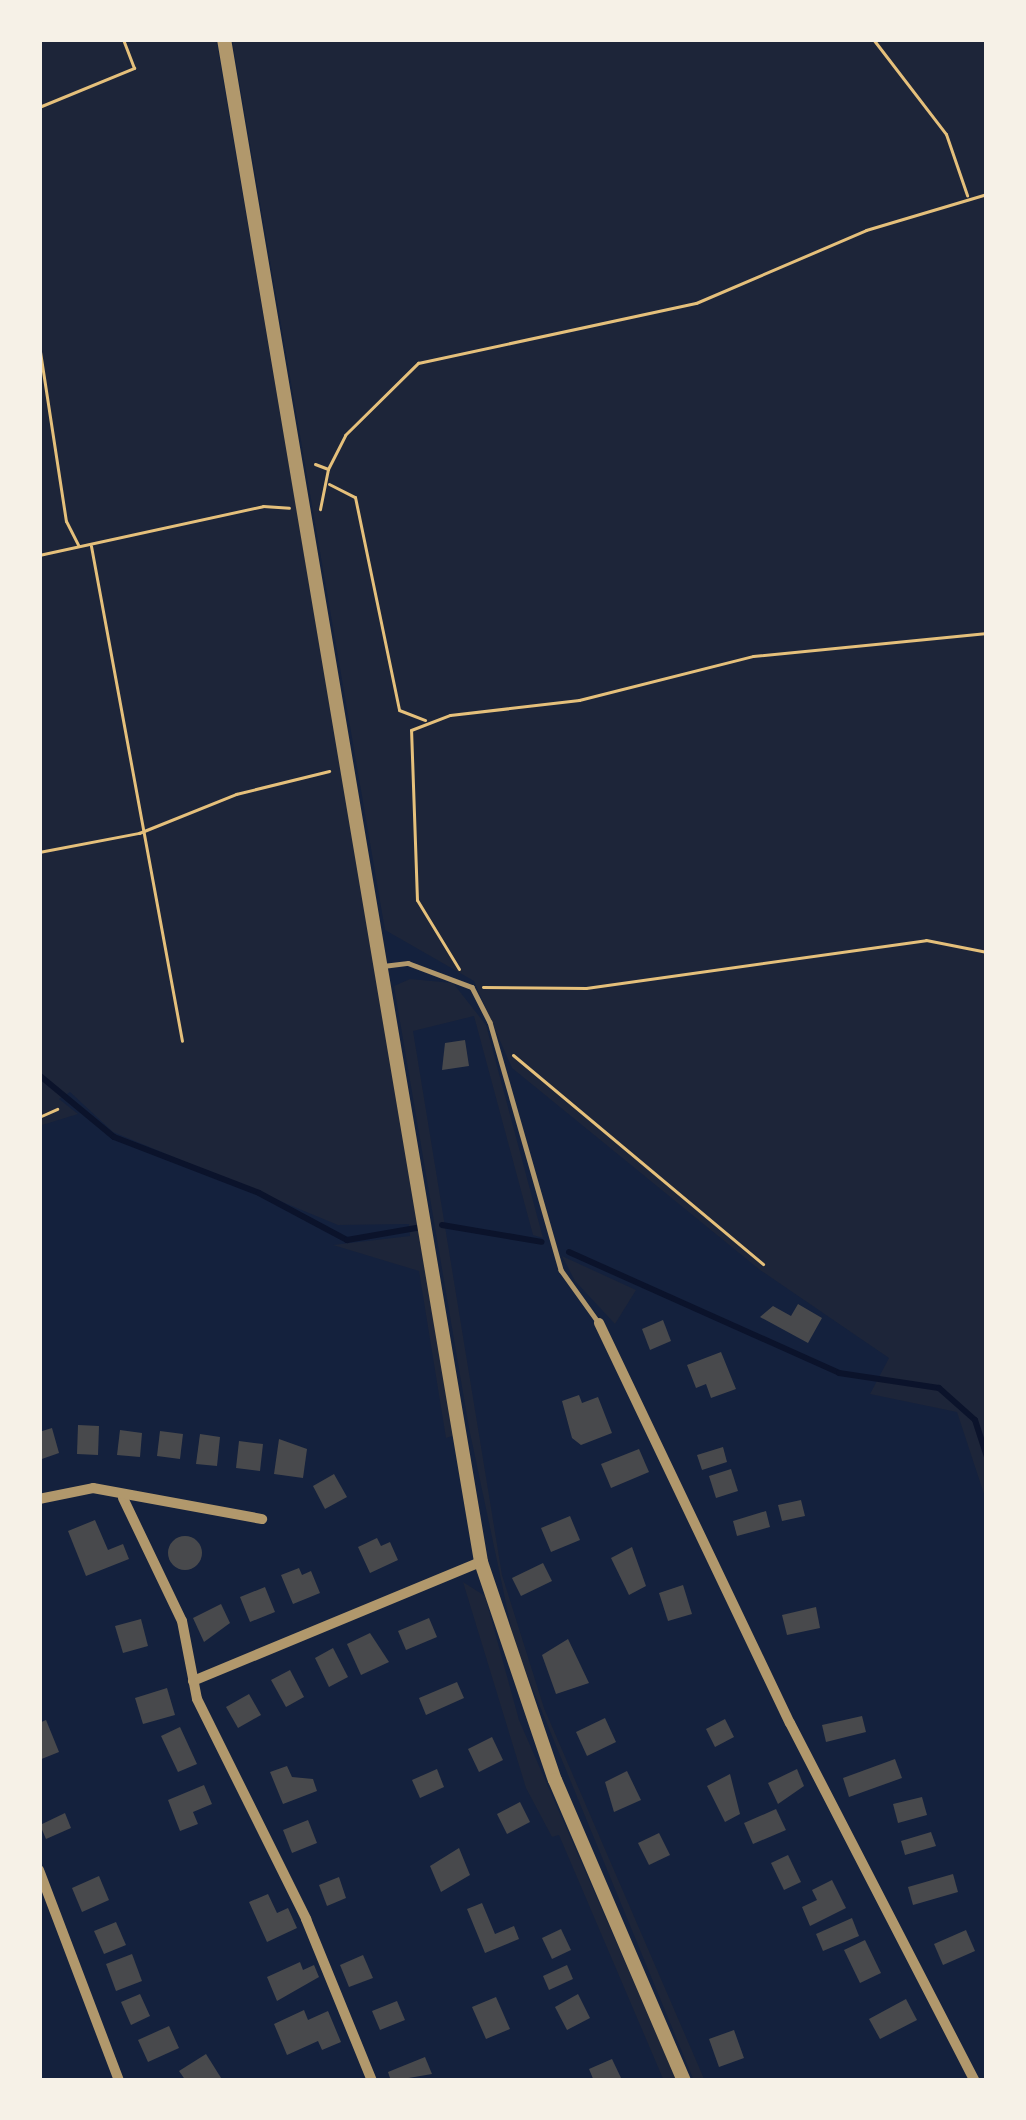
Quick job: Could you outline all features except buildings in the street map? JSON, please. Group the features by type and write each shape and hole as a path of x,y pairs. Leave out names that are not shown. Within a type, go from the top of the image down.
{"street":[{"path":"224,39 482,1562 555,1780 684,2081"},
{"path":"599,1323 790,1723 976,2081"},
{"path":"39,1498 93,1488 124,1498 262,1519"},
{"path":"124,1498 182,1621 193,1681 372,2081"},
{"path":"193,1681 482,1562"},
{"path":"39,1870 119,2081"}],"lane":[{"path":"383,967 408,963 472,987 494,1037 561,1270 599,1323"}],"path":[{"path":"39,107 134,68 123,39"},
{"path":"873,39 946,134 968,197"},
{"path":"39,555 263,506 304,516 329,484 328,470 345,435 418,363 696,303 866,230 987,194"},
{"path":"39,345 65,520 79,547"},
{"path":"296,465 328,470"},
{"path":"329,484 355,496 399,710 427,721"},
{"path":"91,546 148,830 182,1041"},
{"path":"987,633 753,656 579,700 427,721 411,730 407,753 417,900 472,987 586,988 926,940 987,952"},
{"path":"39,852 148,830 236,794 348,766"},
{"path":"494,1037 763,1264"},
{"path":"39,1117 57,1109"}],"shaded area":[{"path":"39,39 216,39 455,1435 446,1438 419,1271 333,1245 410,1236 409,1224 338,1225 113,1132 70,1092 59,1099 78,1114 39,1126"},
{"path":"232,39 987,39 987,1503 957,1412 870,1394 889,1358 760,1270 512,1068 474,981 385,930"},
{"path":"410,979 453,983 486,1025 543,1238 533,1235 474,1016 413,1031 502,1575 544,1708 705,2081 694,2081 515,1646 469,1428 394,986"},
{"path":"562,1256 636,1290 615,1324 575,1281"},
{"path":"463,1582 485,1596 519,1720 677,2081 664,2081 559,1835 552,1837 526,1788"}],"waterway":[{"path":"39,1075 114,1137 259,1193 347,1240 416,1228"},
{"path":"442,1225 542,1242"},
{"path":"569,1252 839,1373 939,1388 975,1420 987,1458"}]}
